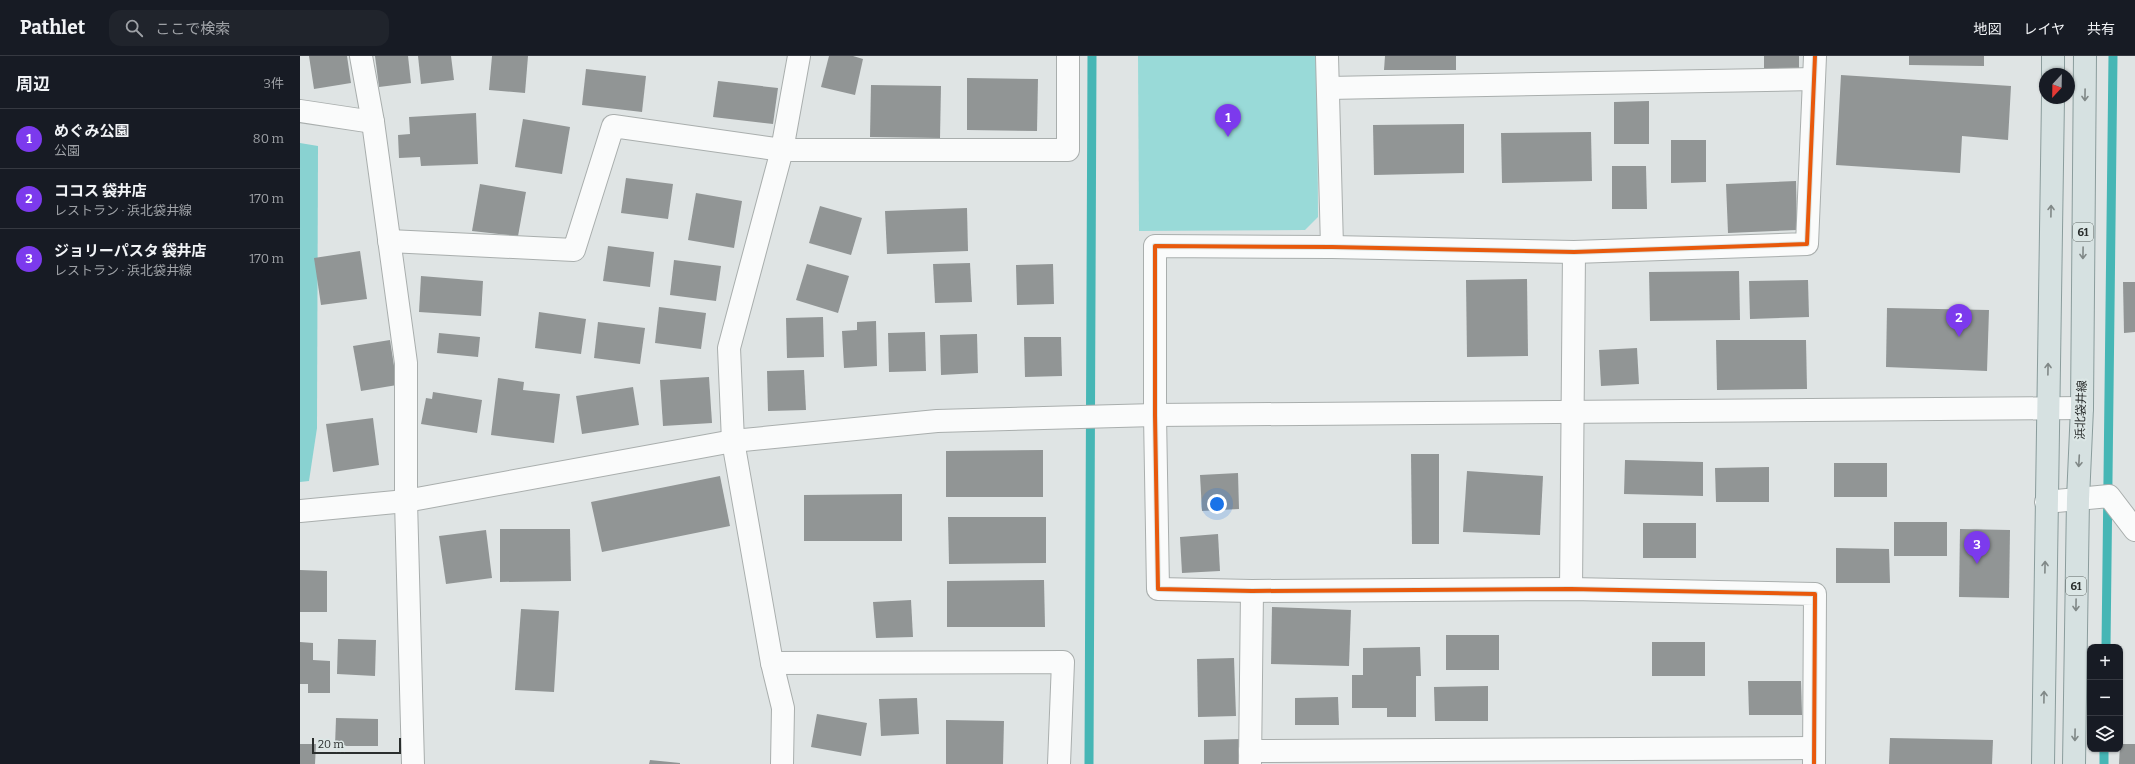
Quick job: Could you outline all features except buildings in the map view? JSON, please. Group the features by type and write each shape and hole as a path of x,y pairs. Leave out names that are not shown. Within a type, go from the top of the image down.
{"main road":[{"path":"2053,56 2053,68"},
{"name":"浜北袋井線","path":"2074,764 2078,499 2082,408 2085,56"},
{"path":"2043,764 2047,408 2053,104"}],"street":[{"path":"361,56 373,122 406,363 406,501 413,764"},
{"path":"782,764 783,708 772,663 733,441 729,348 782,150 799,56"},
{"path":"389,241 574,250 613,126 782,150 1068,150 1068,56"},
{"path":"1327,56 1332,247"},
{"path":"1252,591 1250,757 1814,756 1815,594 1571,589 1252,591 1158,589 1155,415 1155,246 1332,247 1574,252 1807,244 1815,56"},
{"path":"1328,88 1814,79"},
{"path":"300,111 373,122"},
{"path":"1571,589 1574,411 1574,252"},
{"path":"300,511 406,501 733,441 937,420 1155,415 2082,408"},
{"path":"2046,502 2109,496 2135,530"},
{"path":"772,663 1063,662 1059,764"}],"shaded area":[{"path":"1138,56 1317,56 1318,217 1305,230 1139,231"},
{"path":"300,143 318,146 317,428 309,481 300,482"}],"waterway":[{"path":"1089,764 1092,56"},
{"path":"2106,644 2113,56"},
{"path":"2104,752 2104,764"}],"cycle path":[{"path":"1814,764 1815,594 1571,589 1252,591 1158,589 1155,415 1155,246 1332,247 1574,252 1807,244 1815,56"}],"place":[{"name":"めぐみ公園","path":"1228,137"},
{"name":"ココス 袋井店","path":"1959,337"},
{"name":"ジョリーパスタ 袋井店","path":"1977,564"}]}
